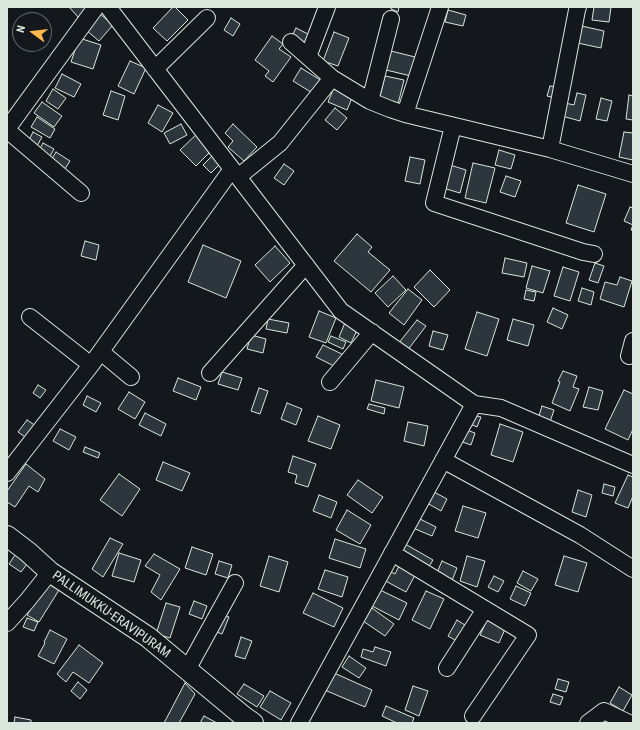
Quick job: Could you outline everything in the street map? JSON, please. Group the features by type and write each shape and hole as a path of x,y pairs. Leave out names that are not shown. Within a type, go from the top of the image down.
{"main road":[{"name":"PALLIMUKKU-ERAVIPURAM","path":"7,536 28,552 50,572 148,637 253,723"}],"street":[{"path":"81,193 7,130 96,7"},
{"path":"108,7 341,311 474,404 501,408 633,466"},
{"path":"308,57 327,7"},
{"path":"405,114 440,7"},
{"path":"550,148 578,7"},
{"path":"155,69 207,18"},
{"path":"370,101 391,19"},
{"path":"291,42 332,78 370,101 390,109 453,126 550,148 633,174"},
{"path":"7,473 235,174 280,143 332,78"},
{"path":"453,126 434,203 583,252 594,254"},
{"path":"210,373 306,265"},
{"path":"30,317 96,358 131,377"},
{"path":"330,382 372,332"},
{"path":"299,723 474,404"},
{"path":"443,460 580,535 633,569"},
{"path":"392,553 528,635 473,716"},
{"path":"7,623 50,572"},
{"path":"187,670 235,583"},
{"path":"447,668 485,609"},
{"path":"588,723 604,711 629,723"}],"building":[{"path":"69,7 88,7 78,17"},
{"path":"173,7 175,7 188,20 167,41 153,28"},
{"path":"391,7 399,7 398,12 391,9"},
{"path":"594,7 611,7 609,22 592,20"},
{"path":"448,10 466,15 463,26 445,22"},
{"path":"100,14 113,25 99,41 86,30"},
{"path":"231,18 240,24 233,36 224,30"},
{"path":"577,25 604,31 601,48 573,42"},
{"path":"296,28 310,35 306,43 292,36"},
{"path":"334,32 349,38 338,66 323,61"},
{"path":"272,36 283,44 279,49 291,57 273,82 265,76 269,71 255,60"},
{"path":"79,38 101,45 93,69 71,62"},
{"path":"391,51 415,57 411,76 386,70"},
{"path":"130,61 146,68 134,94 118,86"},
{"path":"301,68 322,81 314,94 293,81"},
{"path":"62,74 81,84 74,97 55,88"},
{"path":"385,76 404,80 398,104 379,100"},
{"path":"335,85 354,93 347,110 328,102"},
{"path":"550,86 557,87 555,98 547,96"},
{"path":"53,89 66,98 58,109 46,101"},
{"path":"111,91 125,96 118,120 103,115"},
{"path":"577,93 586,95 580,121 562,116 565,103 574,105"},
{"path":"629,95 633,96 633,120 626,119"},
{"path":"601,98 612,101 607,121 596,119"},
{"path":"42,102 62,116 54,127 34,113"},
{"path":"158,105 173,113 162,132 148,123"},
{"path":"335,108 347,118 337,130 325,120"},
{"path":"37,117 55,129 50,138 31,127"},
{"path":"181,124 187,135 170,144 164,133"},
{"path":"233,124 257,147 244,161 228,147 233,141 225,133"},
{"path":"33,132 42,137 37,146 28,142"},
{"path":"199,132 214,148 196,166 180,150"},
{"path":"624,132 633,133 633,160 619,157"},
{"path":"43,143 54,149 47,162 36,156"},
{"path":"499,150 515,155 511,169 495,165"},
{"path":"56,152 70,161 61,175 48,165"},
{"path":"214,154 222,162 211,173 203,165"},
{"path":"410,157 425,160 420,184 405,181"},
{"path":"473,163 495,168 486,203 465,198"},
{"path":"284,164 294,171 284,185 274,178"},
{"path":"450,165 466,170 460,193 443,188"},
{"path":"506,176 521,181 515,197 500,192"},
{"path":"578,185 606,194 594,232 566,223"},
{"path":"630,207 633,208 633,225 624,221"},
{"path":"357,234 372,247 368,252 390,270 371,292 334,261"},
{"path":"85,241 99,245 96,260 81,256"},
{"path":"203,245 241,261 226,298 188,282"},
{"path":"275,246 290,263 270,282 255,265"},
{"path":"505,258 527,263 524,277 502,273"},
{"path":"595,263 604,266 598,283 589,280"},
{"path":"532,266 550,271 543,293 526,288"},
{"path":"563,267 579,272 570,301 554,296"},
{"path":"430,270 450,290 434,307 414,287"},
{"path":"393,276 406,290 388,307 375,293"},
{"path":"620,277 632,281 624,307 600,299 605,282 617,285"},
{"path":"582,288 594,292 591,305 578,301"},
{"path":"408,289 422,300 404,325 389,313"},
{"path":"526,290 536,292 534,301 524,299"},
{"path":"553,308 568,315 562,329 547,322"},
{"path":"319,311 336,318 326,343 309,337"},
{"path":"477,312 499,319 487,356 465,349"},
{"path":"347,318 360,324 351,343 339,337"},
{"path":"268,319 289,323 287,333 266,329"},
{"path":"513,319 534,325 528,346 507,340"},
{"path":"417,320 426,326 407,351 398,344"},
{"path":"433,331 448,335 443,350 429,346"},
{"path":"251,335 266,339 263,353 247,349"},
{"path":"331,336 346,342 343,349 328,342"},
{"path":"323,345 346,356 340,369 316,357"},
{"path":"563,371 577,376 573,387 579,389 570,411 552,403 560,382 558,381"},
{"path":"222,372 242,378 238,390 218,384"},
{"path":"178,378 201,387 196,400 173,391"},
{"path":"376,380 404,387 399,408 371,401"},
{"path":"38,385 46,390 40,398 33,393"},
{"path":"589,387 603,391 598,410 583,407"},
{"path":"259,388 268,391 260,414 251,411"},
{"path":"624,390 633,394 633,429 628,440 605,429"},
{"path":"129,392 145,402 135,419 118,409"},
{"path":"87,396 101,403 96,412 83,405"},
{"path":"287,403 302,409 296,425 281,419"},
{"path":"369,404 385,408 384,414 367,409"},
{"path":"542,406 554,410 550,422 538,419"},
{"path":"145,413 166,424 161,436 139,425"},
{"path":"474,415 481,417 477,427 470,424"},
{"path":"318,416 340,425 331,449 308,441"},
{"path":"27,420 36,426 28,439 18,432"},
{"path":"408,422 428,426 424,446 404,441"},
{"path":"500,424 523,432 513,462 491,455"},
{"path":"458,427 475,433 471,445 454,439"},
{"path":"60,429 76,437 69,450 53,441"},
{"path":"85,447 100,453 98,458 83,452"},
{"path":"293,456 316,464 308,487 295,483 297,475 288,472"},
{"path":"163,462 190,473 182,491 156,480"},
{"path":"26,464 45,479 38,492 29,486 15,507 7,502 7,491"},
{"path":"119,474 140,489 122,516 100,500"},
{"path":"628,475 633,477 633,496 628,508 615,503"},
{"path":"358,480 383,497 372,513 347,495"},
{"path":"604,484 615,487 613,496 602,493"},
{"path":"578,490 592,495 586,517 572,512"},
{"path":"434,492 447,499 441,511 427,503"},
{"path":"319,495 337,502 331,518 313,511"},
{"path":"463,506 486,513 478,538 455,531"},
{"path":"347,510 371,525 360,544 336,530"},
{"path":"418,518 436,527 432,536 413,528"},
{"path":"110,538 123,544 103,577 92,569"},
{"path":"335,539 366,549 360,568 329,558"},
{"path":"400,541 433,560 425,573 392,554"},
{"path":"192,547 213,554 206,575 185,568"},
{"path":"119,553 141,560 134,582 112,576"},
{"path":"154,554 180,569 161,600 151,592 160,575 145,566"},
{"path":"15,555 27,564 21,572 9,564"},
{"path":"269,556 288,562 279,592 260,586"},
{"path":"467,556 485,561 477,587 460,581"},
{"path":"564,556 587,563 578,592 555,585"},
{"path":"219,561 232,565 228,578 215,574"},
{"path":"442,561 457,568 451,583 435,577"},
{"path":"399,566 415,575 406,592 380,578 385,569 395,574"},
{"path":"325,570 348,577 342,597 318,589"},
{"path":"523,571 538,579 531,591 517,583"},
{"path":"494,576 504,581 498,592 488,587"},
{"path":"47,583 59,590 39,622 27,615"},
{"path":"516,586 531,593 525,606 510,599"},
{"path":"380,590 407,603 399,620 372,606"},
{"path":"426,591 444,599 430,629 412,620"},
{"path":"313,593 343,608 334,627 303,613"},
{"path":"194,601 207,606 202,619 189,614"},
{"path":"166,603 180,607 170,638 156,634"},
{"path":"372,608 394,624 385,636 363,621"},
{"path":"211,610 229,617 222,634 204,627"},
{"path":"27,618 38,622 34,631 23,627"},
{"path":"457,620 471,629 462,644 448,636"},
{"path":"487,620 505,629 499,643 480,635"},
{"path":"50,630 67,639 54,664 38,656"},
{"path":"241,637 252,641 245,659 235,656"},
{"path":"79,645 103,663 89,683 73,672 66,682 57,674"},
{"path":"375,647 391,652 386,666 361,657 363,649 373,652"},
{"path":"349,656 366,668 359,678 342,667"},
{"path":"323,668 372,690 365,707 315,686"},
{"path":"558,679 569,682 566,692 555,689"},
{"path":"78,682 87,690 80,699 71,691"},
{"path":"185,683 195,694 179,723 164,723"},
{"path":"244,684 264,696 257,707 237,694"},
{"path":"413,686 428,691 419,716 405,710"},
{"path":"619,687 632,695 623,711 610,703"},
{"path":"270,691 291,703 281,720 260,707"},
{"path":"553,694 563,697 560,705 550,702"},
{"path":"386,706 414,718 412,723 397,723 382,716"},
{"path":"204,716 217,723 200,723"},
{"path":"15,717 31,720 31,723 14,723"}]}
